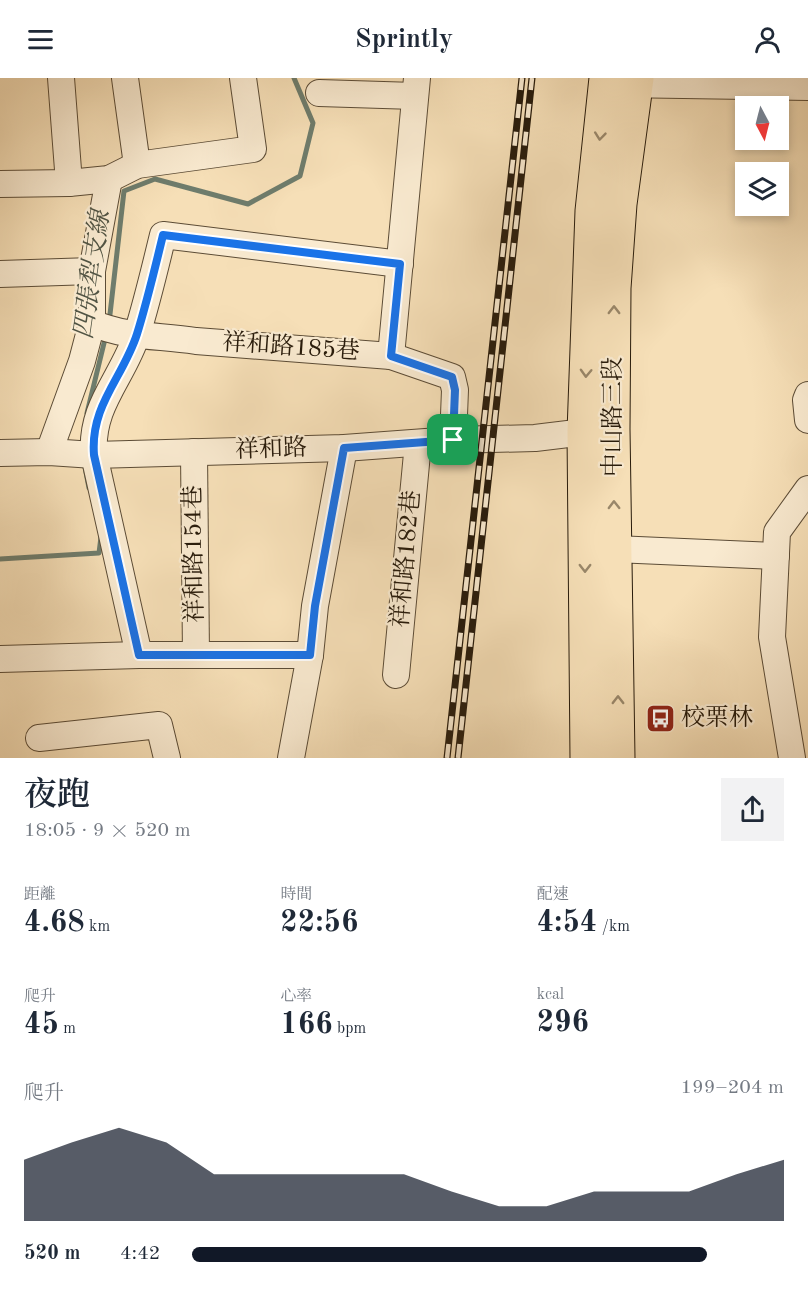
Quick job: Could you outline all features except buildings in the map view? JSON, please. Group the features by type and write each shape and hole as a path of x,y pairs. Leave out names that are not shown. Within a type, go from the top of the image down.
{"main road":[{"name":"中山路三段","path":"587,758 598,430 592,211 621,81"},
{"name":"中山路三段","path":"598,430 615,549 618,758"}],"street":[{"path":"62,78 69,183"},
{"path":"125,78 137,165"},
{"path":"0,184 69,183 109,179 137,165 254,148 243,78"},
{"path":"621,81 808,87"},
{"path":"319,93 416,87 391,356"},
{"path":"49,452 82,361 101,327 92,271 109,179"},
{"path":"139,655 94,455 92,434 104,403 136,337 163,235 400,264"},
{"path":"0,274 92,271"},
{"name":"祥和路185巷","path":"101,327 136,337 165,336 196,341 391,356 452,377 455,390 453,440"},
{"path":"808,395 806,400 808,420"},
{"name":"祥和路","path":"0,453 49,452 94,455 344,448 453,440 524,439 598,430"},
{"name":"祥和路182巷","path":"396,675 418,443"},
{"path":"291,758 310,655 315,606 344,448"},
{"name":"祥和路154巷","path":"194,453 196,655"},
{"path":"792,758 772,638 777,532 808,489"},
{"path":"615,549 776,556"},
{"path":"0,659 139,655 310,655"},
{"path":"39,738 159,725 167,758"}],"waterway":[{"name":"四張犁支線","path":"109,323 124,191 155,179 248,204 300,176 313,123 294,78"},
{"name":"四張犁支線","path":"87,413 106,335"},
{"name":"四張犁支線","path":"85,467 89,488"},
{"name":"四張犁支線","path":"0,559 99,553 101,537"}],"railway":[{"path":"447,758 522,78"},
{"path":"458,758 532,78"}],"place":[{"name":"校栗林","path":"660,719"}],"route":[{"path":"163,235 400,264 391,356 452,377 455,390 453,440 344,448 315,606 310,655 139,655 94,455 92,434 104,403 136,337 163,235"}]}
